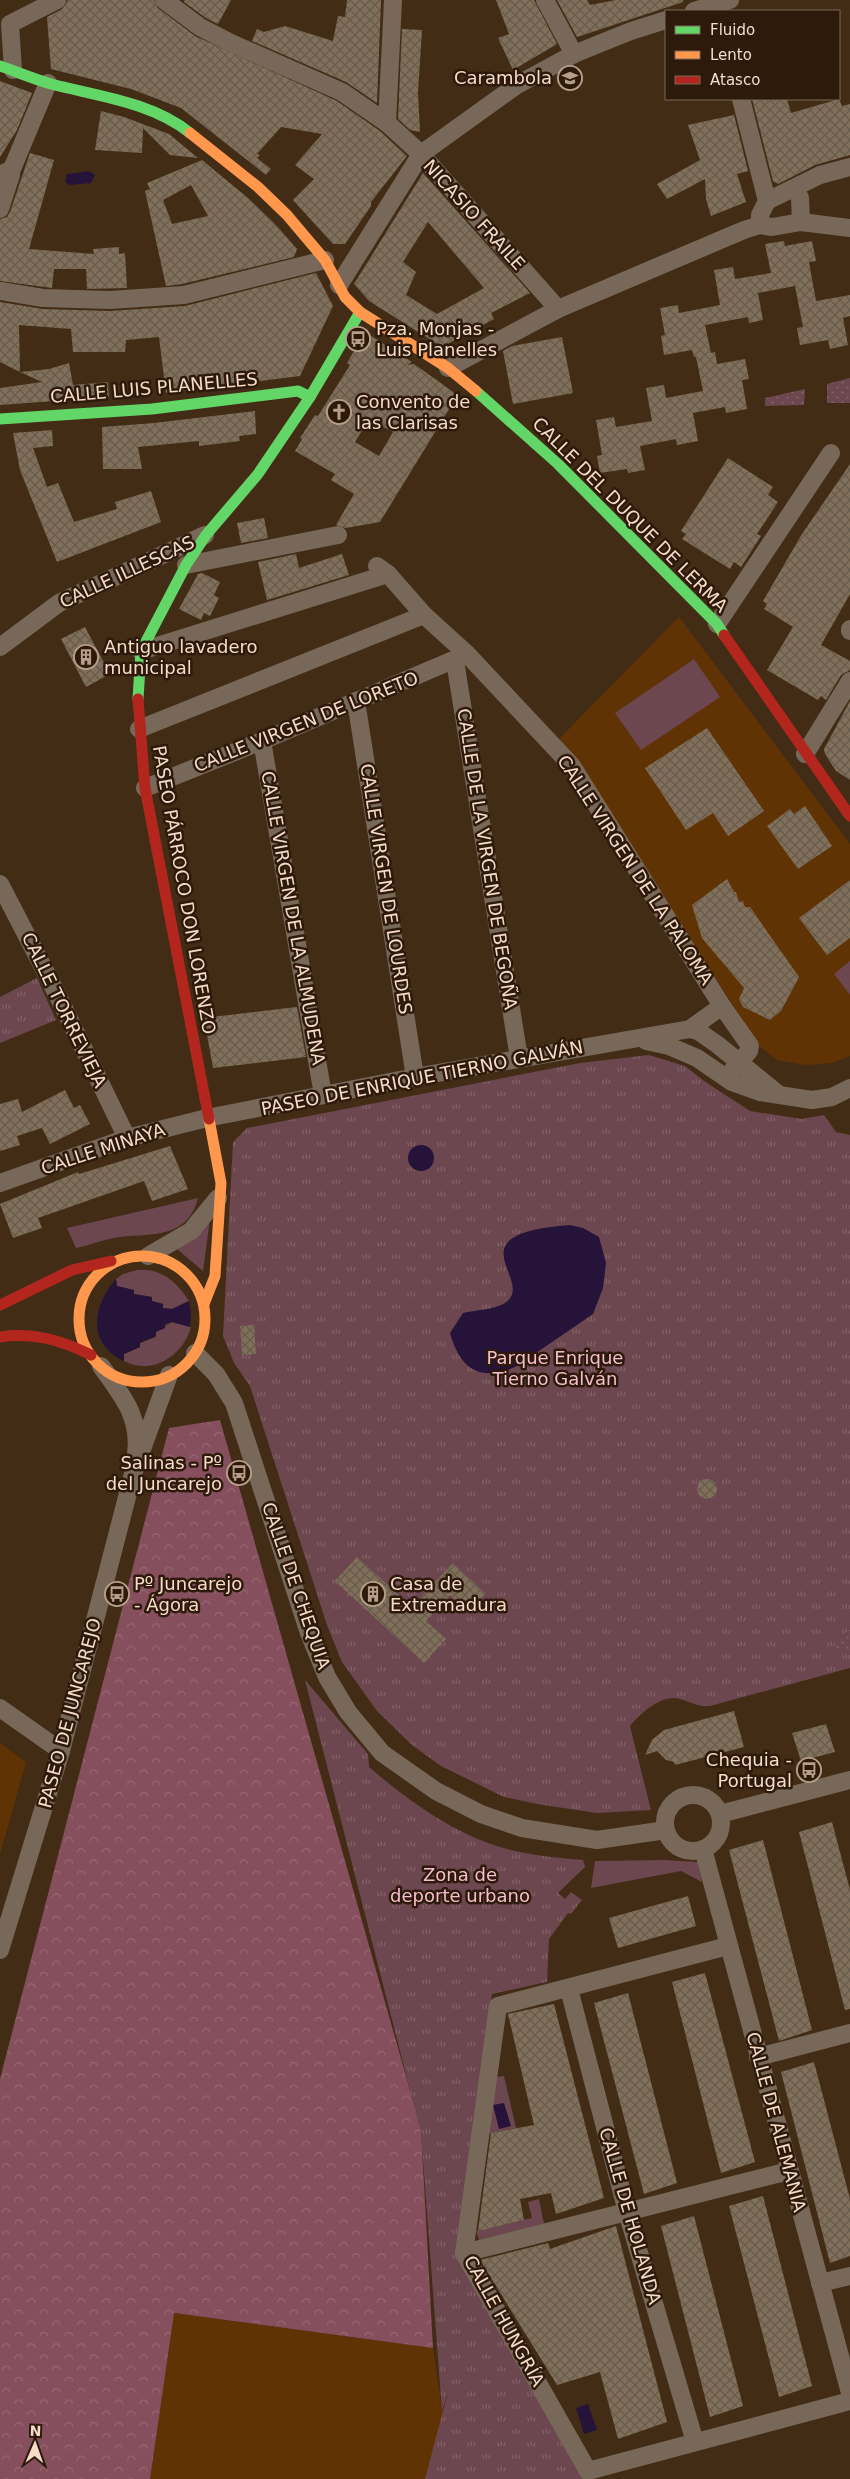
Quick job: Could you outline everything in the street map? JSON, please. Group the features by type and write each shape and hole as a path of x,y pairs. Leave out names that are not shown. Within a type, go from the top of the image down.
{"street":[{"path":"8,68 10,24 57,0"},
{"name":"NICASIO FRAILE","path":"164,0 200,27 231,44 342,92 387,123 421,154 558,309"},
{"path":"387,123 393,0"},
{"path":"545,0 574,54"},
{"path":"699,10 723,5"},
{"path":"339,285 421,154 517,85 574,54 631,31 665,20"},
{"name":"CALLE DEL DUQUE DE LERMA","path":"8,68 48,83 128,104 176,121 258,187 287,215 325,260 345,297 360,312 448,368 558,464 718,624 805,754 850,816"},
{"path":"0,175 12,169 48,83"},
{"path":"741,100 767,201"},
{"path":"760,225 760,215 767,201 820,175 850,167"},
{"path":"0,181 11,175 0,209"},
{"path":"796,188 800,198 801,222"},
{"path":"448,368 558,309 760,225 772,227 801,222 850,228"},
{"path":"0,291 43,298 110,300 184,295 325,260"},
{"name":"PASEO PÁRROCO DON LORENZO","path":"204,1304 215,1276 218,1198 221,1183 144,788 139,729 138,677 142,651 186,565 206,535 258,474 310,397 360,312"},
{"name":"CALLE LUIS PLANELLES","path":"0,419 152,409 298,391 310,397"},
{"path":"718,624 831,453"},
{"name":"CALLE ILLESCAS","path":"0,647 58,603 206,535"},
{"path":"186,565 338,535"},
{"name":"CALLE VIRGEN DE LA PALOMA","path":"142,651 383,570 461,657 572,766 722,1006 750,1046 749,1051 726,1078"},
{"path":"139,729 424,615"},
{"name":"CALLE VIRGEN DE LORETO","path":"144,788 262,741 461,657"},
{"name":"CALLE DE LA VIRGEN DE BEGOÑA","path":"461,657 519,1058"},
{"path":"805,754 850,681"},
{"name":"CALLE VIRGEN DE LOURDES","path":"356,701 415,1077"},
{"name":"CALLE VIRGEN DE LA ALMUDENA","path":"262,741 323,1095"},
{"name":"CALLE TORREVIEJA","path":"0,884 58,996 126,1138"},
{"path":"690,1029 722,1006"},
{"name":"PASEO DE ENRIQUE TIERNO GALVÁN","path":"207,1118 415,1077 690,1029 698,1031 718,1045 778,1094"},
{"name":"PASEO DE ENRIQUE TIERNO GALVÁN","path":"638,1039 669,1046 697,1058 726,1078 760,1092 778,1094 793,1099 812,1100 832,1097 850,1088"},
{"name":"CALLE MINAYA","path":"0,1183 126,1138 207,1118"},
{"path":"148,1256 191,1231 218,1198"},
{"path":"0,1305 72,1270 126,1258 148,1256 167,1261 184,1271 196,1286 204,1304 203,1334 195,1353 186,1364 169,1375 156,1380 136,1381 117,1376 96,1360 65,1341 31,1334 0,1338"},
{"path":"96,1360 82,1337 80,1324 83,1297 93,1280 108,1266 126,1258"},
{"name":"CALLE DE CHEQUIA","path":"195,1353 216,1374 234,1403 309,1633 327,1677 348,1712 382,1753 436,1791 481,1814 522,1828 598,1840 666,1830"},
{"name":"PASEO DE JUNCAREJO","path":"96,1360 130,1407 138,1436 133,1474"},
{"name":"PASEO DE JUNCAREJO","path":"0,1950 61,1751 133,1474 169,1375"},
{"path":"0,1708 61,1751"},
{"path":"720,1814 850,1780"},
{"path":"700,1796 709,1800 720,1814 721,1823 716,1839 703,1849 694,1851 676,1845 666,1830 668,1811 681,1798 700,1796"},
{"name":"CALLE DE ALEMANIA","path":"703,1849 850,2393"},
{"name":"CALLE HUNGRÍA","path":"728,1946 498,2006 464,2253 588,2471 850,2401"},
{"name":"CALLE DE HOLANDA","path":"569,1989 627,2212 695,2442"},
{"path":"758,2058 850,2033"},
{"path":"464,2253 789,2171"},
{"path":"820,2283 850,2276"}],"shaded area":[{"path":"89,171 95,175 91,183 70,185 65,182 67,174"},
{"path":"679,617 850,844 850,1056 832,1063 805,1065 777,1060 758,1045 582,767 559,739"},
{"path":"421,1145 430,1149 434,1158 430,1167 421,1171 412,1167 408,1158 412,1149"},
{"path":"570,1225 583,1228 599,1237 606,1263 603,1288 593,1314 517,1366 492,1373 482,1373 473,1369 459,1356 450,1333 463,1313 501,1305 512,1294 512,1283 504,1259 505,1248 513,1238 534,1230"},
{"path":"116,1279 117,1286 134,1290 134,1294 152,1297 152,1301 163,1304 163,1308 172,1309 189,1301 191,1312 190,1327 172,1322 165,1324 165,1328 156,1332 156,1336 140,1343 140,1347 124,1354 124,1361 103,1344 97,1323 102,1300"},
{"path":"0,1743 26,1762 0,1854"},
{"path":"504,2103 511,2126 499,2129 493,2105"},
{"path":"173,2313 433,2348 443,2417 426,2479 150,2479"},
{"path":"588,2404 597,2430 584,2434 576,2408"}],"green space":[{"path":"850,378 850,403 827,403 827,384"},
{"path":"805,389 804,405 765,406 765,398"},
{"path":"694,659 720,697 641,750 615,713"},
{"path":"850,961 850,995 834,974"},
{"path":"37,978 56,1020 0,1043 0,997"},
{"name":"Parque Enrique Tierno Galván","path":"649,1055 685,1066 704,1081 750,1111 802,1119 824,1115 836,1132 850,1135 850,1668 710,1706 698,1705 673,1698 666,1699 652,1706 630,1726 651,1810 597,1813 504,1797 441,1766 412,1745 377,1711 342,1662 327,1625 250,1386 234,1363 223,1336 233,1142 247,1128 580,1063"},
{"path":"198,1198 193,1212 185,1222 164,1232 114,1238 76,1248 67,1228"},
{"path":"210,1219 203,1271 177,1249"},
{"path":"137,1270 153,1271 167,1277 179,1287 189,1301 172,1309 163,1308 163,1304 152,1301 152,1297 134,1294 133,1290 117,1286 116,1279 123,1274"},
{"path":"172,1322 191,1327 181,1347 174,1354 165,1360 145,1366 124,1361 124,1354 140,1347 140,1343 156,1337 155,1332"},
{"path":"220,1420 421,2129 433,2348 174,2313 150,2479 0,2479 0,2079 169,1428"},
{"path":"850,1631 850,1648 835,1655 835,1643 842,1634"},
{"name":"Zona de deporte urbano","path":"305,1680 368,1754 369,1767 437,1818 494,1845 532,1854 583,1860 585,1867 558,1893 565,1899 571,1892 582,1900 571,1914 568,1913 549,1939 547,1982 492,1994 462,2236 588,2479 425,2479 448,2392 442,2411 421,2133"},
{"path":"665,1860 698,1862 702,1882 681,1871 591,1888 595,1861"},
{"path":"504,2076 516,2128 488,2134 496,2077"},
{"path":"539,2199 544,2224 479,2240 476,2231 532,2218 528,2202"}],"building":[{"path":"68,0 154,0 158,8 195,36 337,101 380,131 407,156 371,202 371,206 345,244 333,244 293,200 314,179 295,165 322,134 281,127 257,154 260,155 257,158 271,169 266,175 181,108 131,89 51,69 47,17 62,9"},
{"path":"185,0 231,0 218,24 184,2"},
{"path":"347,0 381,0 377,103 346,82 252,41 257,29 264,32 285,26 333,41 338,16 345,17"},
{"path":"496,0 534,0 557,44 513,70 498,38 509,34"},
{"path":"557,0 587,0 590,5 616,0 683,0 683,2 577,37"},
{"path":"402,29 422,30 418,92 420,132 410,130 398,119"},
{"path":"0,81 32,93 17,130 0,157"},
{"path":"752,100 787,100 791,113 836,100 839,100 842,106 850,104 850,155 815,165 778,184 773,181"},
{"path":"101,111 124,117 169,134 198,158 170,155 143,128 142,153 95,150"},
{"path":"734,115 748,171 737,174 746,202 711,216 706,199 705,179 667,199 657,184 700,160 688,125"},
{"path":"30,153 54,160 29,249 94,254 93,249 119,247 119,254 125,253 127,288 87,289 86,269 54,269 52,288 0,281 0,219 7,217 10,212"},
{"path":"202,160 248,198 276,225 297,249 294,257 182,284 166,286 145,191 150,189 147,183","holes":["191,185 208,216 172,224 163,200"]},
{"path":"423,173 530,293 491,313 494,319 442,347 369,301 354,284","holes":["428,222 484,288 437,314 406,295 416,272 403,262"]},
{"path":"784,241 785,246 812,241 816,261 809,262 816,301 850,295 850,316 843,318 848,345 830,349 828,340 800,345 797,328 803,327 795,286 758,293 763,320 749,323 748,317 705,325 711,353 715,352 717,364 745,359 749,379 742,380 747,409 726,413 725,407 693,413 698,441 677,445 676,439 640,446 645,470 628,473 627,469 600,473 597,456 602,455 596,420 614,417 616,427 652,421 646,388 664,385 666,398 703,391 696,357 694,357 692,350 664,355 661,336 665,335 660,308 678,305 679,313 720,305 714,270 733,267 735,279 771,273 765,244"},
{"path":"316,273 333,306 300,376 166,393 159,337 126,340 125,352 73,352 71,329 19,325 20,372 0,362 0,302 43,309 110,311 185,306"},
{"path":"365,332 412,362 407,365 414,364 459,396 454,408 451,406 380,522 346,528 336,525 354,494 331,480 335,474 295,451 302,439 300,438 315,415 318,416 350,365 347,363","holes":["369,419 393,432 379,456 355,442"]},
{"path":"562,337 573,393 513,404 503,351 512,346"},
{"path":"69,363 73,385 108,382 109,397 0,405 0,388 42,382 20,372 49,369"},
{"path":"255,411 256,434 239,436 240,441 199,446 199,441 138,447 142,469 103,469 102,427"},
{"path":"52,430 53,446 33,448 47,487 58,483 74,522 117,509 115,502 151,491 161,522 57,562 20,470 13,433"},
{"path":"728,458 773,487 768,495 778,502 757,534 761,536 741,567 734,562 730,569 682,539 686,534 681,531"},
{"path":"850,464 850,594 821,645 850,661 850,670 841,675 826,700 821,696 818,700 767,670 793,627 764,609 767,604 763,601 802,534"},
{"path":"264,518 268,538 241,543 237,523"},
{"path":"296,554 299,568 342,554 349,575 267,600 258,562"},
{"path":"202,573 220,582 214,595 219,598 210,616 204,613 201,620 179,609 198,574"},
{"name":"Antiguo lavadero municipal","path":"85,627 110,674 86,687 61,639"},
{"path":"850,701 850,780 836,771 825,754 824,749"},
{"path":"707,728 764,811 728,836 713,813 686,830 645,768"},
{"path":"805,806 832,846 798,869 767,826 790,809 794,814"},
{"path":"727,879 734,892 736,892 739,902 743,901 745,907 750,907 799,977 781,1011 770,1020 743,1007 739,999 744,988 702,938 692,905"},
{"path":"850,880 850,938 827,955 799,918"},
{"path":"297,1007 306,1057 213,1068 204,1018"},
{"path":"65,1090 74,1108 80,1105 90,1124 50,1144 42,1128 17,1136 20,1145 0,1151 0,1104 18,1099 22,1112"},
{"path":"170,1146 188,1189 152,1201 144,1181 38,1218 42,1228 13,1238 0,1204 78,1172 79,1174"},
{"path":"254,1325 256,1354 242,1355 240,1326"},
{"path":"707,1479 714,1482 717,1489 714,1496 707,1499 700,1496 697,1489 700,1482"},
{"path":"357,1557 412,1607 453,1563 486,1594 469,1612 450,1595 426,1621 446,1639 424,1663 335,1581"},
{"path":"734,1711 744,1747 675,1765 674,1762 666,1760 657,1751 645,1755 652,1740 664,1730"},
{"path":"826,1724 835,1752 801,1761 792,1733"},
{"path":"832,1822 850,1890 850,2009 845,2010 799,1832"},
{"path":"763,1840 812,2030 779,2041 729,1850"},
{"path":"688,1896 696,1926 618,1948 609,1918"},
{"path":"705,1973 755,2162 721,2173 672,1982"},
{"path":"628,1993 677,2183 644,2194 594,2003"},
{"path":"554,2004 604,2198 556,2214 551,2193 520,2199 524,2220 478,2231 491,2133 534,2125 508,2014"},
{"path":"814,2062 850,2199 850,2256 830,2263 781,2072"},
{"path":"763,2196 812,2386 779,2397 729,2206"},
{"path":"694,2216 743,2406 710,2417 661,2226"},
{"path":"616,2226 667,2422 618,2439 600,2372 557,2385 480,2260 548,2243 550,2249"}],"traffic: fast":[{"path":"0,66 51,84 141,107 175,122 190,133"},
{"path":"138,699 141,651 186,565 206,535 258,474 310,397 360,312"},
{"path":"0,419 152,409 298,391 310,397"},
{"path":"476,391 558,464 717,624 724,635"}],"traffic: slow":[{"path":"190,133 258,187 287,215 325,260 345,297 360,312 448,368 476,391"},
{"path":"204,1304 215,1276 221,1183 209,1119"},
{"path":"142,1256 166,1261 186,1275 200,1295 205,1319 200,1343 186,1363 166,1377 142,1382 118,1377 98,1363 84,1343 79,1319 84,1295 98,1275 118,1261 142,1256"}],"traffic: jam":[{"path":"724,635 850,816"},
{"path":"138,699 145,788 209,1119"},
{"path":"0,1305 72,1270 111,1261"},
{"path":"0,1337 24,1336 47,1338 91,1355"}],"place":[{"name":"Carambola","path":"570,78"},
{"name":"Pza. Monjas - Luis Planelles","path":"358,339"},
{"name":"Convento de las Clarisas","path":"339,412"},
{"name":"Antiguo lavadero municipal","path":"86,657"},
{"name":"Salinas - Pº del Juncarejo","path":"239,1473"},
{"name":"Pº Juncarejo - Ágora","path":"117,1594"},
{"name":"Casa de Extremadura","path":"373,1594"},
{"name":"Chequia - Portugal","path":"809,1770"}]}
